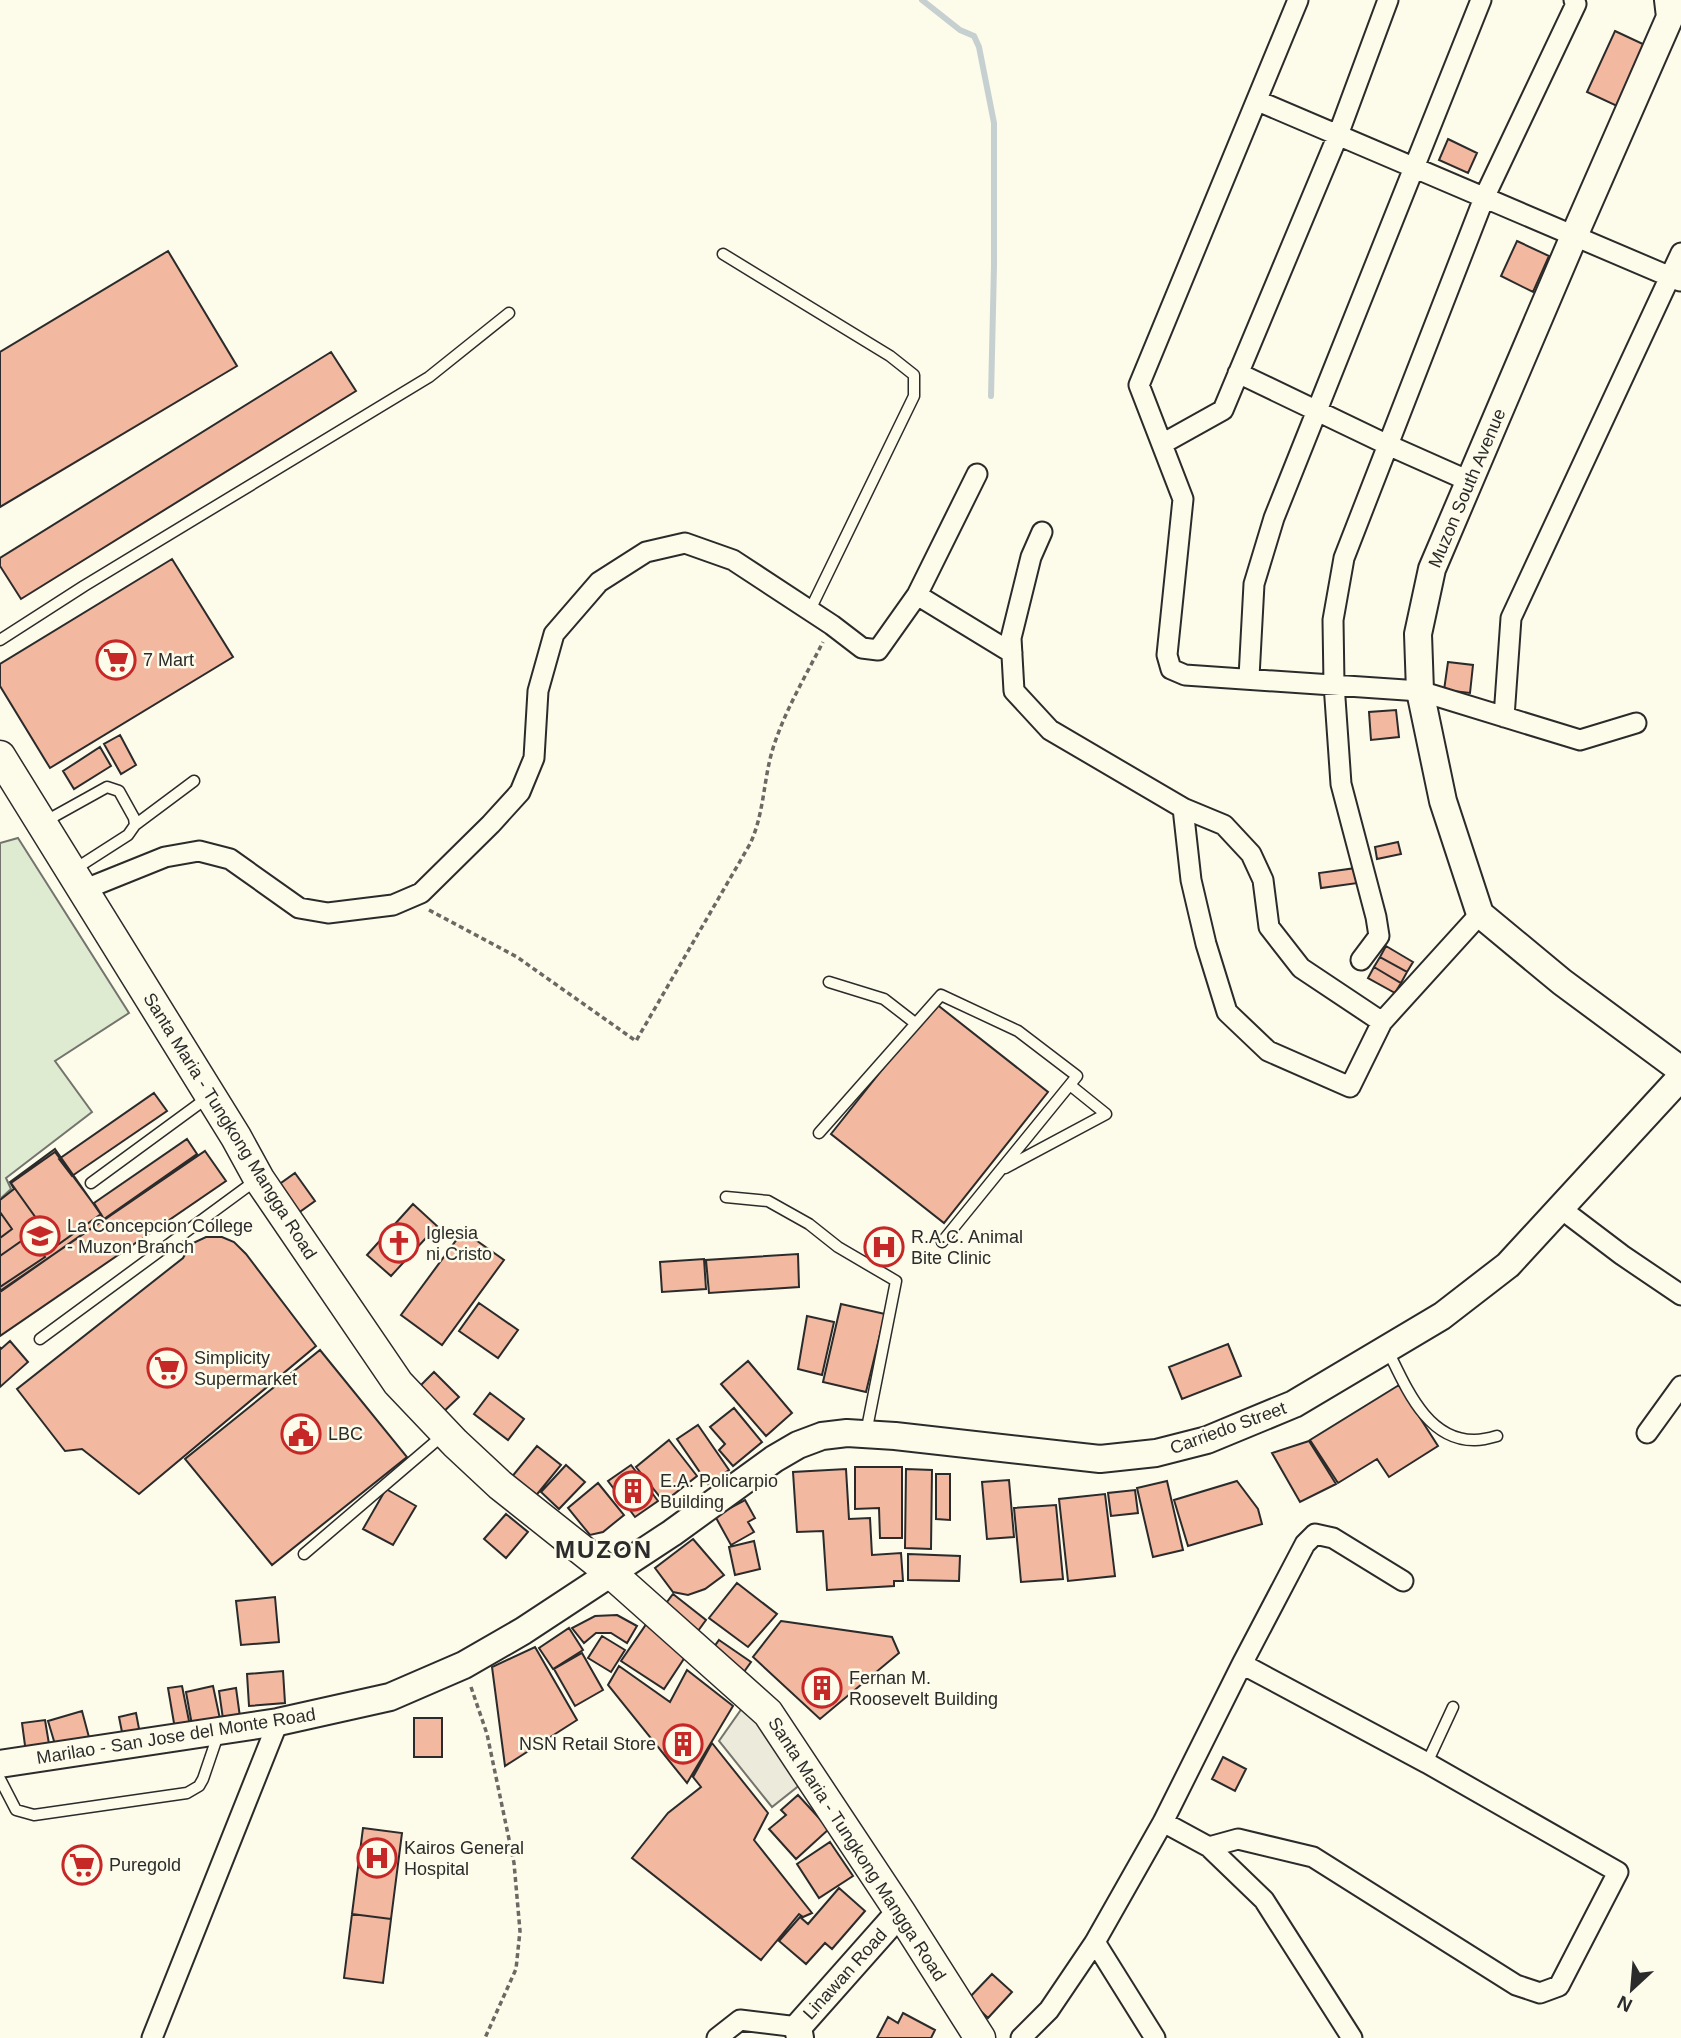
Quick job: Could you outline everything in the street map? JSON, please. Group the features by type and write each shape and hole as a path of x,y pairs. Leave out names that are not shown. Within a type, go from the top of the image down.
{"main road":[{"name":"Muzon South Avenue","path":"1480,914 1443,801 1420,691 1418,634 1432,569 1672,6"},
{"name":"Santa Maria - Tungkong Mangga Road","path":"0,756 259,1179 398,1383 500,1485 611,1574 768,1713 980,2038"},
{"path":"1480,914 1562,982 1681,1070"},
{"name":"Carriedo Street","path":"611,1574 775,1459 822,1436 847,1433 954,1441 1100,1459 1156,1454 1207,1440 1294,1404 1443,1316 1508,1265 1681,1077"},
{"name":"Marilao - San Jose del Monte Road","path":"0,1764 278,1722 390,1697 464,1665 523,1631 611,1574"},
{"name":"Linawan Road","path":"799,2033 900,1912"}],"street":[{"path":"1298,0 1139,385 1183,499 1167,654 1171,669 1185,675 1249,677 1420,691 1580,740 1636,723"},
{"path":"1162,444 1223,410 1338,135 1388,0"},
{"path":"1249,677 1254,584 1274,517 1481,0"},
{"path":"1361,960 1379,936 1340,784 1333,620 1344,558 1484,198 1576,4 1574,0"},
{"path":"1258,101 1676,279"},
{"path":"1504,717 1511,618 1676,279 1681,253"},
{"path":"1238,373 1469,481"},
{"path":"77,881 165,857 198,851 230,859 299,908 328,913 393,905 421,893 520,792 534,758 538,691 554,634 599,582 646,552 685,543 733,560 862,648 878,650 917,595 977,474"},
{"path":"1042,532 1031,557 1011,638 1014,691 1050,730 1183,807 1224,825 1251,854 1263,880 1269,927 1301,968 1382,1022"},
{"path":"917,595 1012,653"},
{"path":"1183,807 1191,880 1206,944 1227,1012 1268,1051 1350,1087 1382,1022 1480,914"},
{"path":"1560,1209 1681,1295"},
{"path":"1647,1433 1681,1386"},
{"path":"1021,2038 1049,2010 1095,1942 1163,1822 1305,1544 1315,1534 1333,1538 1404,1581"},
{"path":"1209,1847 1238,1839 1313,1857 1516,1985 1540,1993 1559,1986 1618,1872 1427,1763 1242,1664"},
{"path":"152,2038 278,1722"},
{"path":"1163,1822 1209,1847 1264,1900 1352,2038"},
{"path":"1095,1942 1155,2038"},
{"path":"717,2038 740,2020 799,2033"}],"lane":[{"path":"723,254 891,356 914,375 914,396 810,610"},
{"path":"0,640 429,377 509,313"},
{"path":"77,881 128,835 135,825 194,781"},
{"path":"42,824 107,787 119,791 135,825"},
{"path":"829,982 884,999 915,1023"},
{"path":"819,1133 940,995 1018,1031 1077,1076 942,1242"},
{"path":"999,1172 1106,1114 1070,1084"},
{"path":"91,1183 210,1096"},
{"path":"40,1339 259,1179"},
{"path":"726,1198 768,1201 809,1224 838,1247 896,1281 866,1434"},
{"path":"1387,1349 1425,1417 1462,1438 1476,1440 1497,1436"},
{"path":"304,1554 446,1433"},
{"path":"1427,1763 1453,1707"},
{"path":"0,1779 16,1810 34,1815 187,1793 199,1786 203,1779 220,1731"}],"path":[{"path":"409,898 517,957 636,1041 750,844 761,816 774,746 801,684 832,625"},
{"path":"464,1665 486,1734 501,1799 514,1863 520,1931 516,1969 485,2038"}],"green space":[{"path":"18,838 129,1013 55,1061 92,1112 6,1178 11,1189 0,1199 0,843"}],"shaded area":[{"path":"745,1704 806,1780 772,1807 719,1741"}],"building":[{"path":"1615,31 1645,45 1617,106 1587,92"},
{"path":"1448,139 1477,153 1468,173 1439,160"},
{"path":"1517,241 1549,256 1533,292 1501,276"},
{"path":"168,251 237,366 0,507 0,352"},
{"path":"331,352 356,391 21,599 0,566 0,558"},
{"name":"7 Mart","path":"172,559 233,657 50,768 0,686 0,664"},
{"path":"1448,662 1473,665 1470,693 1444,690"},
{"path":"1396,710 1399,737 1371,740 1369,712"},
{"path":"120,735 136,765 121,774 104,744"},
{"path":"100,747 111,766 74,789 63,771"},
{"path":"1398,842 1401,854 1377,859 1375,847"},
{"path":"1356,868 1358,883 1321,888 1319,873"},
{"path":"1386,946 1413,962 1407,972 1380,957"},
{"path":"1380,957 1407,972 1401,983 1374,967"},
{"path":"1374,967 1401,983 1395,993 1368,978"},
{"path":"935,1003 1048,1092 944,1223 831,1134"},
{"path":"154,1093 167,1111 72,1176 59,1159"},
{"path":"187,1139 197,1154 104,1219 94,1203"},
{"name":"La Concepcion College - Muzon Branch","path":"55,1149 104,1219 0,1292 0,1200 14,1189 10,1182"},
{"path":"205,1151 226,1181 0,1336 0,1291"},
{"path":"55,1152 101,1214 56,1246 11,1183"},
{"path":"295,1173 315,1201 294,1216 274,1188"},
{"name":"Iglesia ni Cristo","path":"413,1204 437,1226 391,1276 367,1255"},
{"path":"0,1212 12,1229 0,1238"},
{"path":"463,1231 504,1260 442,1345 401,1315"},
{"path":"30,1235 45,1257 0,1287 0,1256"},
{"name":"Simplicity Supermarket","path":"206,1237 222,1237 234,1242 316,1346 139,1494 82,1449 65,1451 17,1389 183,1258 191,1244"},
{"path":"798,1254 799,1287 709,1293 706,1260"},
{"path":"704,1259 706,1289 662,1292 660,1262"},
{"path":"479,1303 518,1330 498,1358 459,1331"},
{"path":"841,1304 885,1314 866,1392 823,1382"},
{"path":"807,1316 834,1322 822,1375 798,1369"},
{"path":"10,1341 28,1362 0,1387 0,1347 1,1349"},
{"path":"1228,1344 1241,1376 1182,1399 1169,1367"},
{"path":"320,1350 407,1457 272,1565 185,1459"},
{"path":"748,1361 792,1413 766,1436 721,1384"},
{"path":"434,1372 459,1397 440,1415 415,1391"},
{"path":"1399,1385 1438,1446 1389,1477 1377,1459 1338,1483 1310,1440"},
{"path":"490,1393 524,1419 508,1440 474,1414"},
{"path":"734,1408 762,1442 733,1466 719,1450 725,1444 710,1427"},
{"path":"698,1425 729,1470 708,1484 677,1439"},
{"path":"669,1440 697,1476 664,1502 636,1467"},
{"path":"1309,1441 1336,1484 1300,1502 1272,1453"},
{"path":"537,1446 561,1465 534,1498 510,1479"},
{"path":"566,1465 585,1482 559,1509 541,1492"},
{"name":"E.A. Policarpio Building","path":"631,1465 658,1501 635,1517 608,1481"},
{"path":"855,1467 902,1467 902,1538 880,1538 879,1508 855,1509"},
{"path":"846,1469 849,1519 870,1518 872,1555 901,1553 903,1581 894,1581 894,1586 827,1590 823,1531 797,1532 793,1472"},
{"path":"906,1469 932,1470 931,1549 905,1548"},
{"path":"936,1474 950,1474 950,1520 936,1519"},
{"path":"1009,1480 1014,1537 987,1539 982,1482"},
{"path":"1167,1481 1183,1550 1153,1557 1137,1488"},
{"path":"1237,1481 1258,1509 1262,1524 1188,1546 1174,1500"},
{"path":"598,1483 624,1515 603,1532 590,1535 568,1508"},
{"path":"386,1489 416,1506 393,1545 363,1529"},
{"path":"1135,1490 1138,1513 1111,1516 1108,1493"},
{"path":"1105,1494 1115,1576 1068,1581 1059,1499"},
{"path":"745,1500 755,1518 748,1522 754,1532 731,1545 715,1516"},
{"path":"1056,1505 1063,1579 1021,1582 1014,1508"},
{"path":"506,1514 528,1532 506,1558 484,1539"},
{"path":"693,1539 724,1575 705,1589 688,1595 673,1592 655,1568"},
{"path":"754,1541 760,1569 735,1575 729,1547"},
{"path":"908,1554 960,1556 959,1581 908,1580"},
{"path":"737,1583 777,1614 748,1647 709,1618"},
{"path":"673,1594 706,1620 695,1635 661,1610"},
{"path":"275,1597 279,1642 241,1645 236,1601"},
{"path":"617,1615 637,1626 627,1643 611,1633 596,1633 584,1643 572,1628 595,1616"},
{"name":"Fernan M. Roosevelt Building","path":"781,1621 892,1637 899,1653 820,1719 753,1657"},
{"path":"647,1623 689,1651 664,1689 621,1661"},
{"path":"569,1628 583,1650 553,1669 539,1648"},
{"path":"602,1636 625,1650 611,1672 588,1658"},
{"path":"719,1640 751,1662 741,1676 709,1654"},
{"path":"535,1647 577,1720 505,1766 492,1667"},
{"path":"582,1653 603,1690 575,1706 554,1669"},
{"name":"NSN Retail Store","path":"619,1666 670,1702 687,1670 733,1706 687,1783 608,1685"},
{"path":"283,1671 285,1703 249,1706 247,1674"},
{"path":"182,1686 190,1726 175,1729 168,1688"},
{"path":"213,1686 220,1719 192,1725 186,1692"},
{"path":"236,1688 240,1717 223,1719 219,1691"},
{"path":"82,1711 90,1741 57,1751 48,1721"},
{"path":"136,1713 140,1734 123,1737 119,1717"},
{"path":"414,1718 442,1718 442,1757 414,1757"},
{"path":"45,1720 50,1750 26,1753 22,1723"},
{"path":"712,1743 768,1813 754,1840 812,1913 803,1917 799,1914 761,1960 632,1858 668,1813 701,1787 693,1777"},
{"path":"1223,1757 1246,1769 1235,1791 1212,1779"},
{"path":"798,1795 829,1829 796,1859 769,1829 786,1815 781,1810"},
{"path":"363,1828 402,1833 391,1919 352,1914"},
{"path":"830,1842 853,1876 819,1898 797,1864"},
{"path":"839,1888 865,1911 832,1949 825,1943 806,1964 779,1941 800,1917 808,1924"},
{"path":"352,1914 391,1919 383,1983 344,1978"},
{"path":"992,1974 1012,1992 988,2018 968,1999"},
{"path":"903,2013 935,2030 931,2038 877,2038 888,2017 898,2023"}],"waterway":[{"path":"922,0 960,30 974,36 979,47 994,123 991,396"}],"place":[{"name":"7 Mart","path":"116,660"},
{"name":"La Concepcion College - Muzon Branch","path":"40,1236"},
{"name":"Iglesia ni Cristo","path":"399,1243"},
{"name":"R.A.C. Animal Bite Clinic","path":"884,1247"},
{"name":"Simplicity Supermarket","path":"167,1368"},
{"name":"LBC","path":"301,1434"},
{"name":"E.A. Policarpio Building","path":"633,1491"},
{"name":"Fernan M. Roosevelt Building","path":"822,1688"},
{"name":"NSN Retail Store","path":"683,1744"},
{"name":"Kairos General Hospital","path":"377,1858"},
{"name":"Puregold","path":"82,1865"}],"district":[{"name":"MUZON","path":"604,1549"}]}
